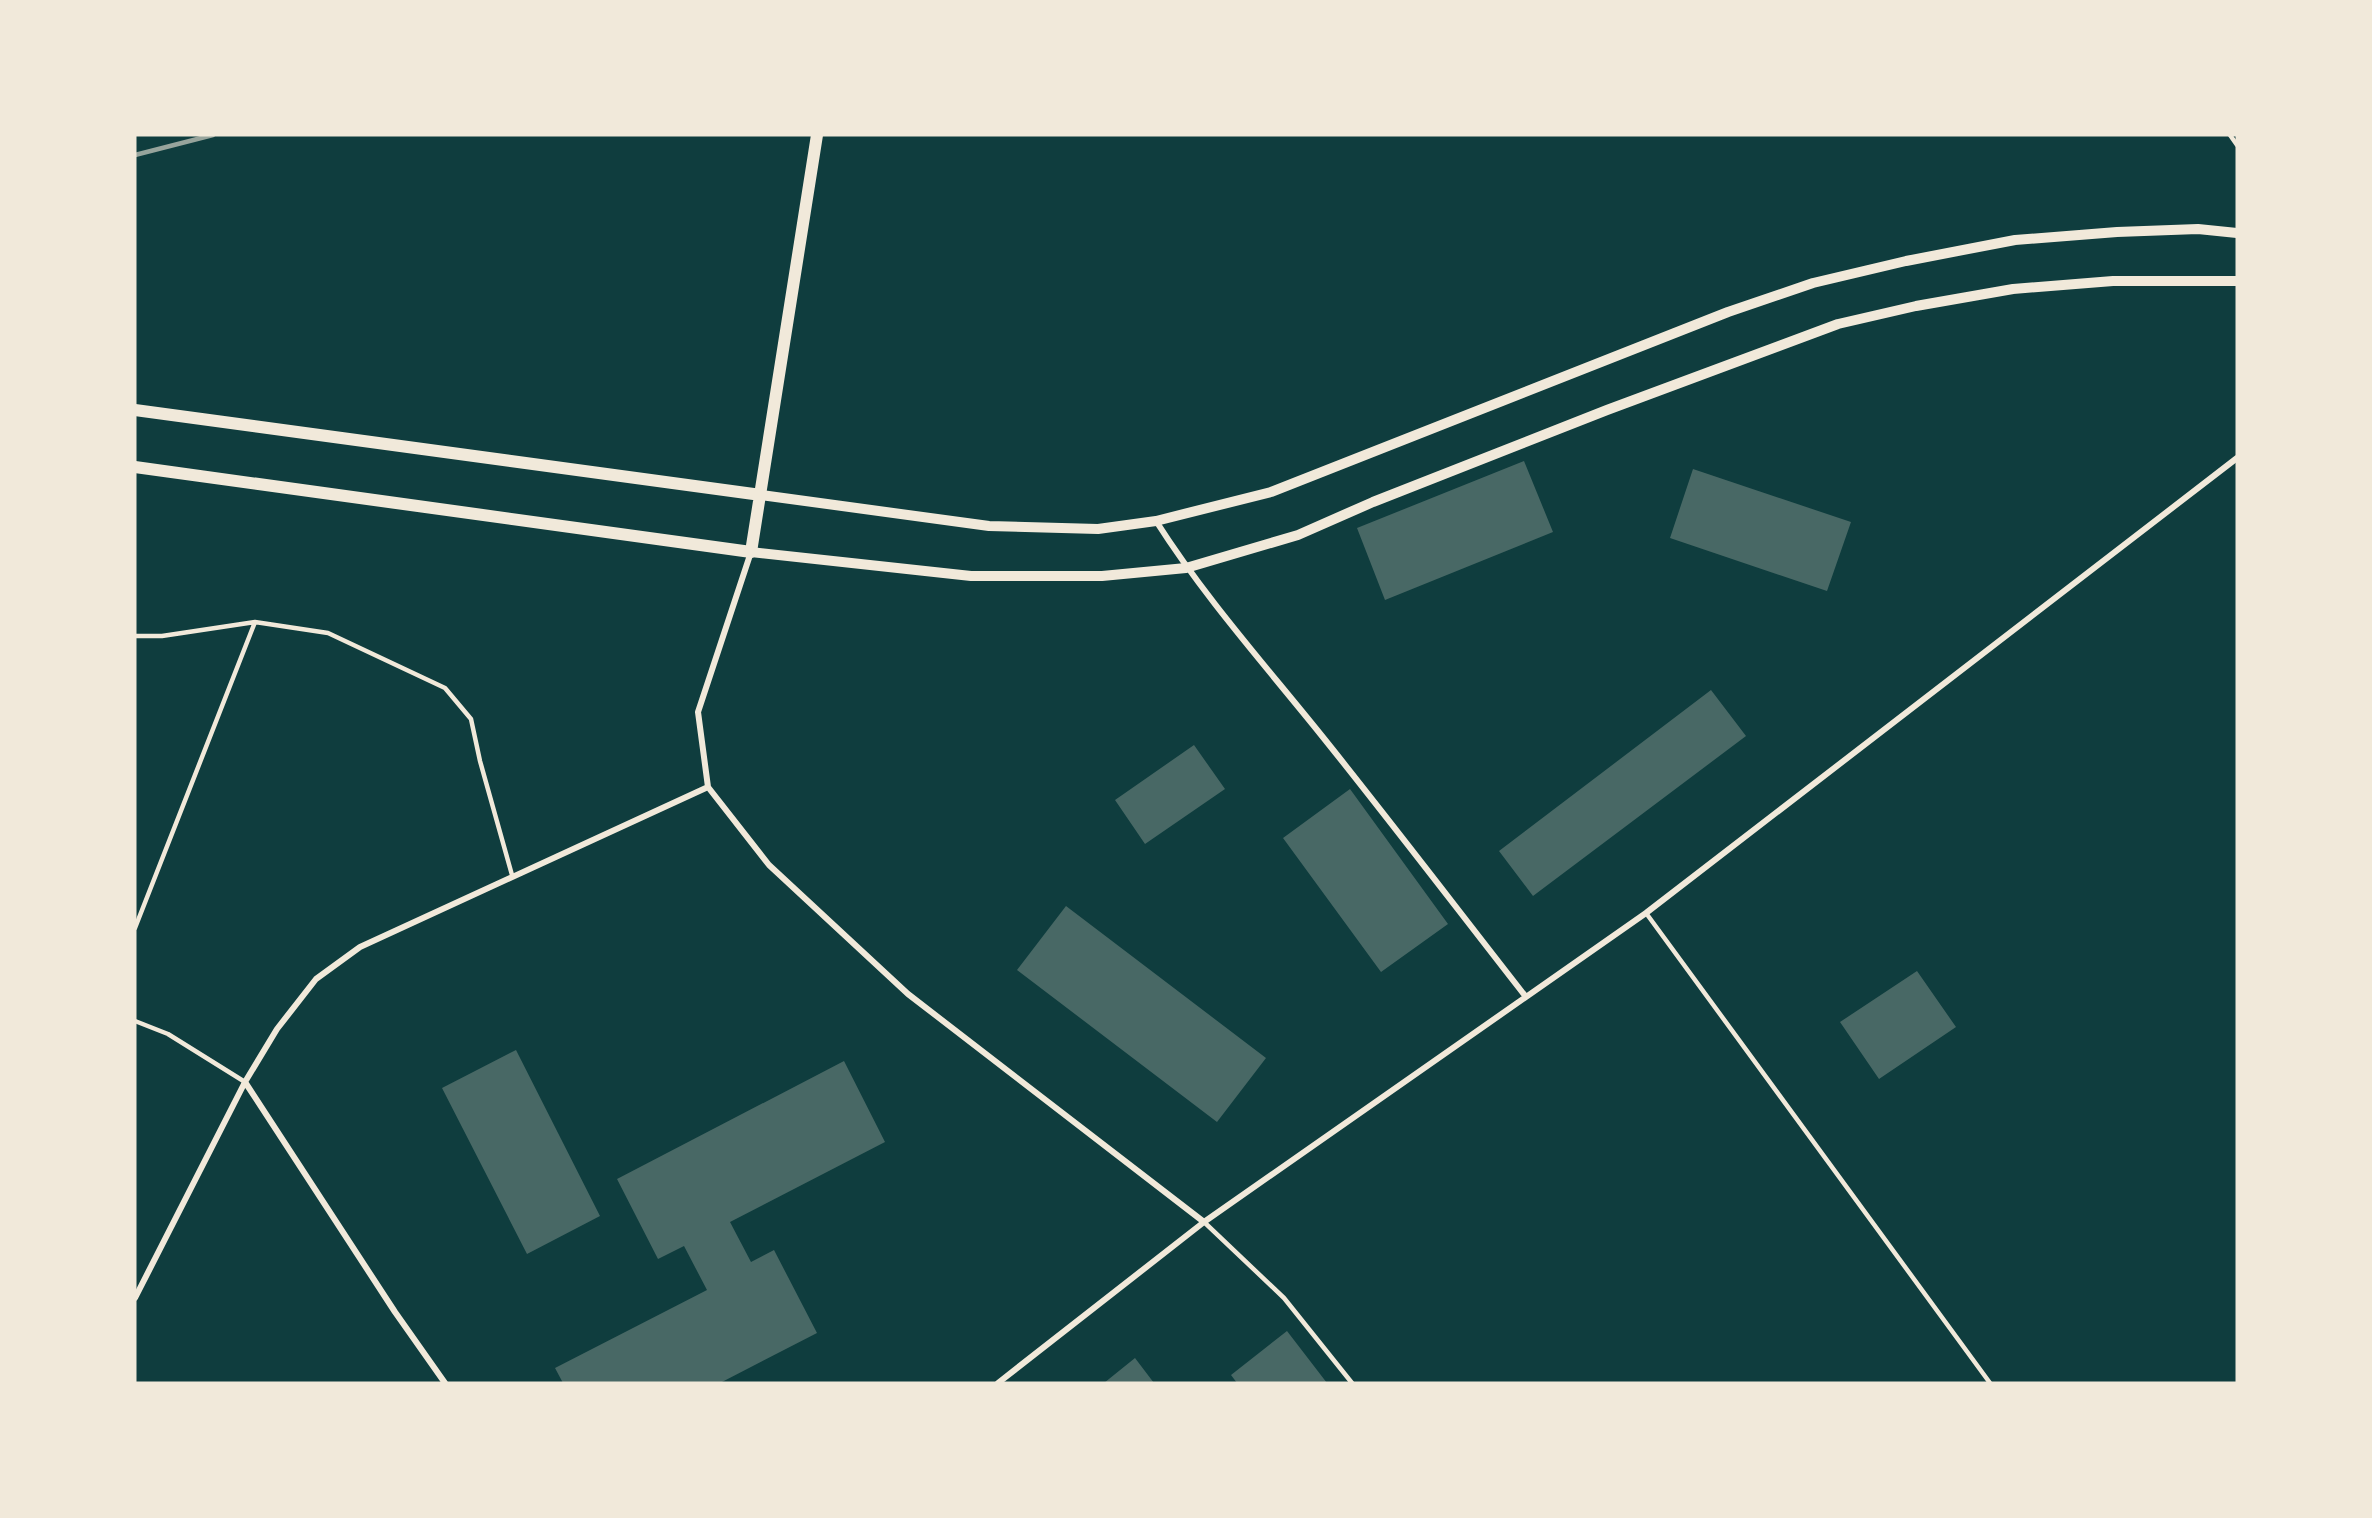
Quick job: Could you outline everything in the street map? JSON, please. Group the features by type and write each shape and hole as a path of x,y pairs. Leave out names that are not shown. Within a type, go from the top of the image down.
{"main road":[{"path":"135,467 751,552 818,135"},
{"path":"135,410 761,495"}],"street":[{"path":"761,495 989,526 1098,529 1156,521 1271,492 1718,316 1813,284 1906,261 2015,240 2175,230 2237,233"},
{"path":"1204,1222 908,994 769,865 708,786 698,712 751,552 970,576 1102,576 1186,568 1298,535 1373,502 1607,410 1838,324 1916,306 2013,289 2113,281 2237,281"},
{"path":"998,1383 1204,1222 1646,913 2237,458"},
{"path":"1156,521 1186,568 1322,736 1526,998"},
{"path":"135,1298 245,1082 277,1029 316,979 360,947 708,786"},
{"path":"245,1082 395,1312 446,1383"}],"lane":[{"path":"2230,135 2237,145"},
{"path":"135,636 162,636 255,622 328,633 445,688 471,719 480,761 512,875"},
{"path":"135,928 255,622"},
{"path":"1646,913 1989,1383"},
{"path":"135,1021 168,1034 245,1082"},
{"path":"1204,1222 1284,1298 1352,1383"}],"building":[{"path":"1524,461 1553,532 1385,600 1357,528"},
{"path":"1693,469 1851,522 1827,591 1670,538"},
{"path":"1711,690 1746,736 1533,896 1499,851"},
{"path":"1194,745 1225,789 1145,844 1115,800"},
{"path":"1350,789 1448,924 1381,972 1283,838"},
{"path":"1066,906 1266,1058 1217,1122 1017,970"},
{"path":"1917,971 1956,1027 1879,1079 1840,1022"},
{"path":"516,1050 600,1216 527,1254 442,1088"},
{"path":"844,1061 885,1142 730,1222 751,1262 774,1250 817,1333 720,1383 563,1383 555,1368 707,1290 684,1246 658,1259 617,1179"},
{"path":"1287,1331 1327,1383 1237,1383 1231,1375"},
{"path":"1135,1358 1154,1383 1104,1383"}],"railway":[{"path":"135,155 213,135"}]}
